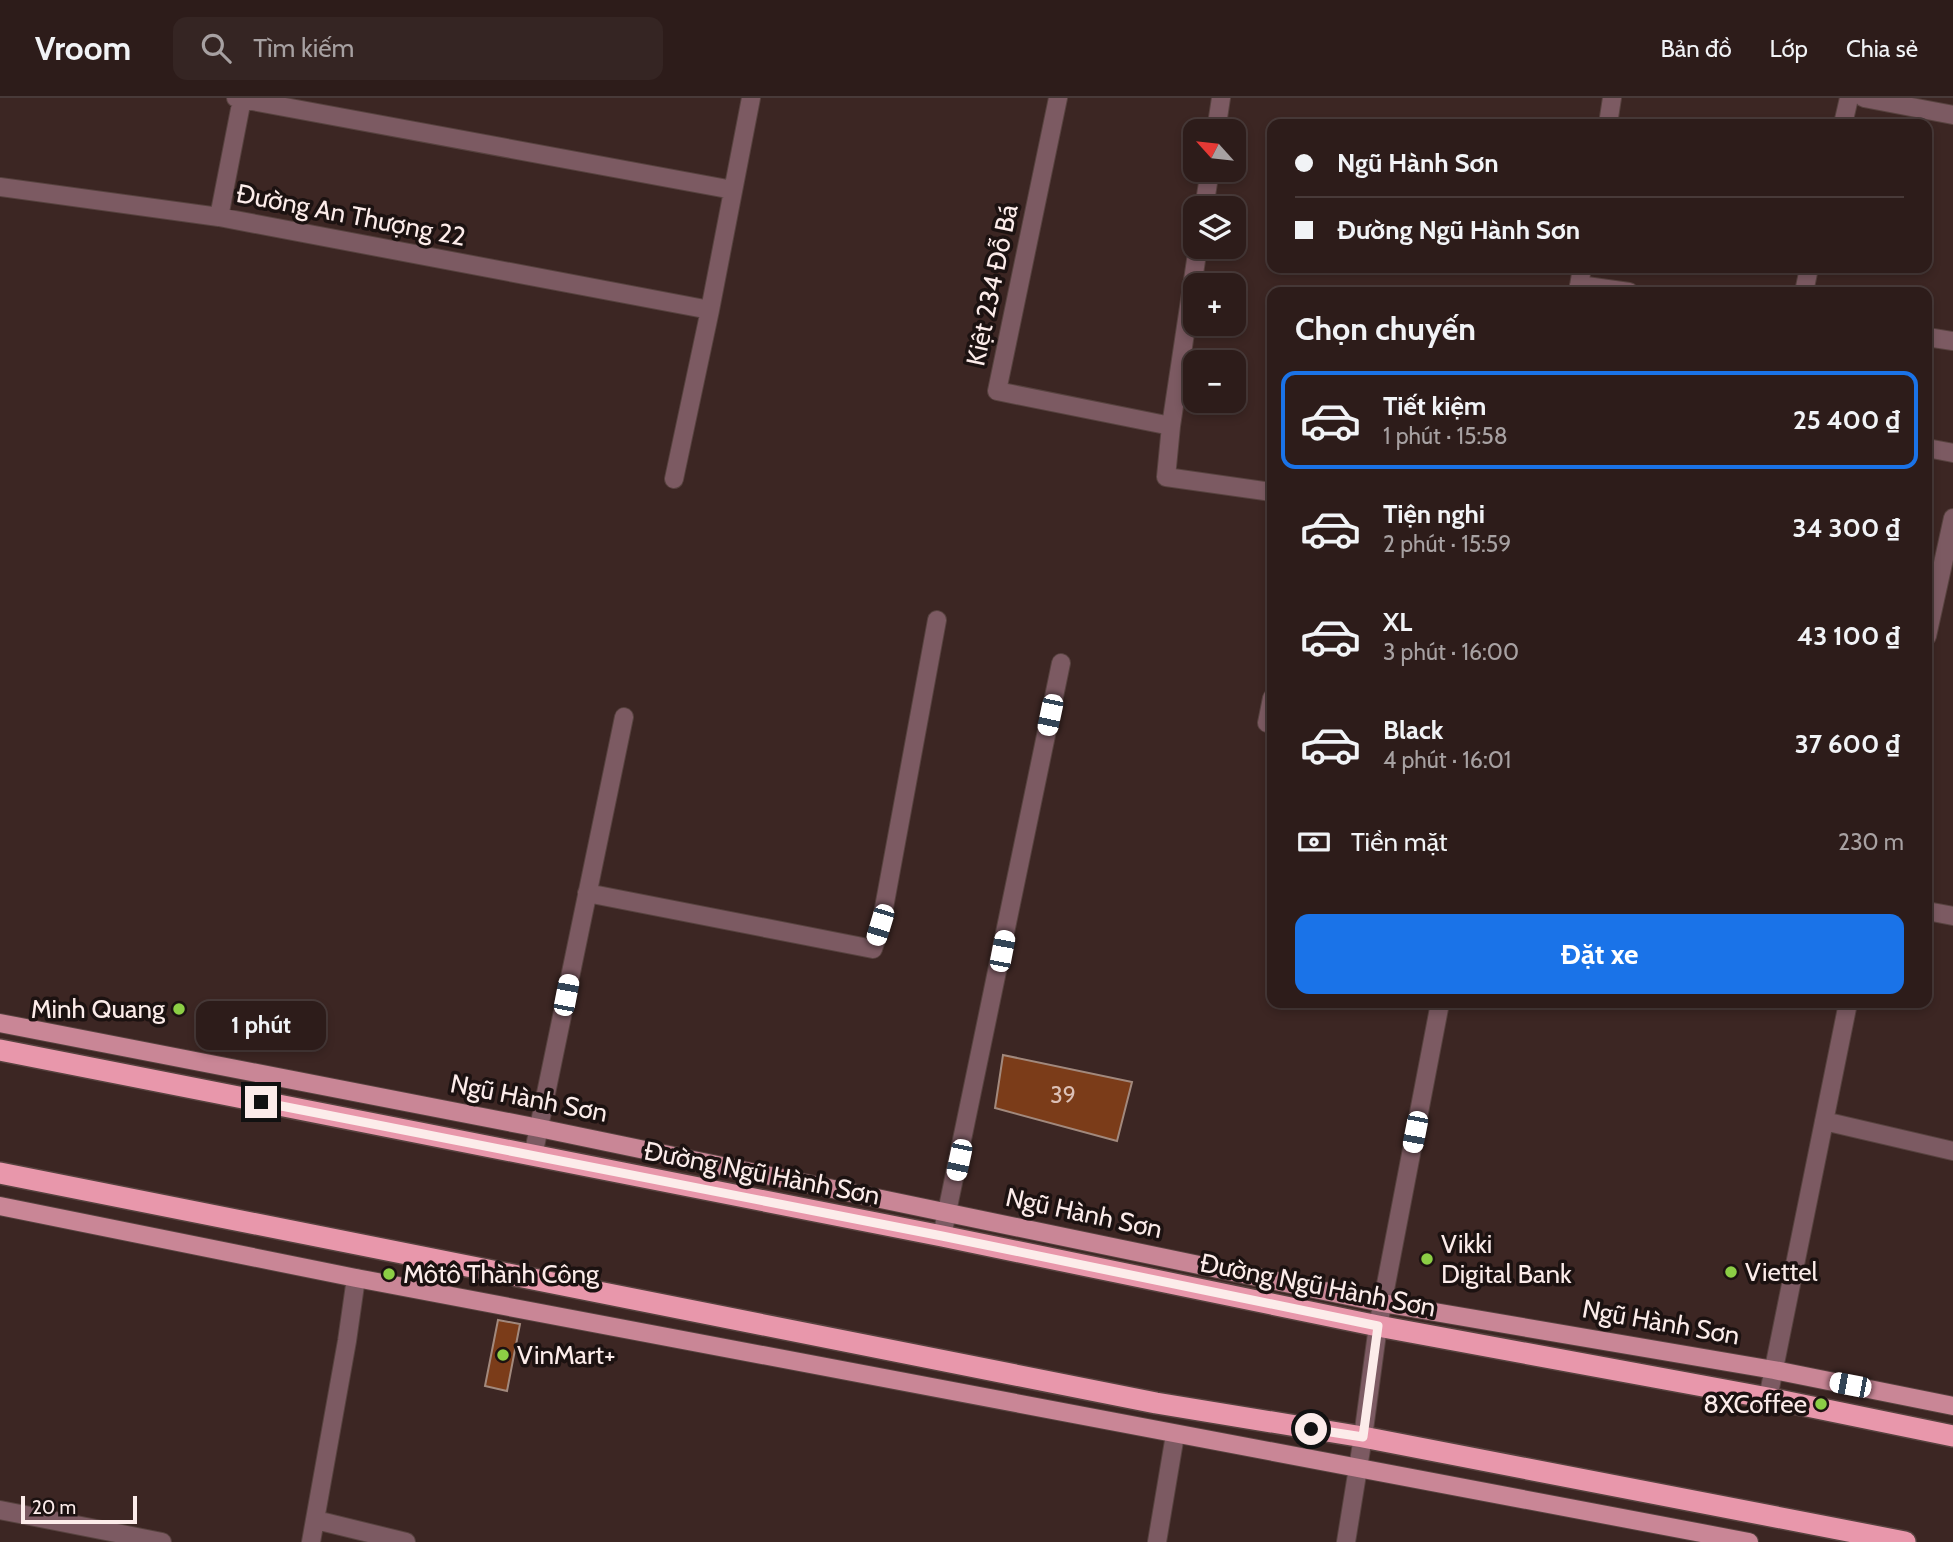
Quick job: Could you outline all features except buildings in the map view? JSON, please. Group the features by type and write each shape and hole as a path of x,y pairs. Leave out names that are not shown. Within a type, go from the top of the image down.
{"highway":[{"name":"Đường Ngũ Hành Sơn","path":"0,1050 942,1236 1378,1326 1768,1398"},
{"path":"0,1173 1142,1400 1363,1437 1905,1542"},
{"path":"1768,1398 1953,1436"}],"main road":[{"name":"Ngũ Hành Sơn","path":"0,1023 539,1128 1382,1303 1774,1370 1953,1406"},
{"path":"0,1206 356,1278 1749,1542"}],"street":[{"path":"236,98 733,190"},
{"path":"674,479 751,98"},
{"name":"Kiệt 234 Đỗ Bá","path":"1058,98 997,391 1171,426"},
{"path":"1218,119 1222,98"},
{"path":"1609,119 1612,98"},
{"path":"1844,119 1849,98"},
{"path":"1864,98 1953,115"},
{"name":"Đường An Thượng 22","path":"242,99 219,216 710,310"},
{"path":"0,187 219,216"},
{"path":"1196,259 1166,477 1267,491"},
{"path":"1580,282 1604,287"},
{"path":"1932,338 1953,341"},
{"path":"1932,449 1953,453"},
{"path":"1932,613 1953,517"},
{"path":"587,893 873,949 880,925 937,620"},
{"path":"942,1236 1061,663"},
{"path":"533,1156 624,717"},
{"path":"1932,912 1953,916"},
{"path":"1346,1542 1382,1303 1439,1008"},
{"path":"1768,1398 1847,1008"},
{"path":"1824,1121 1953,1151"},
{"path":"311,1542 356,1278"},
{"path":"1157,1542 1175,1434"},
{"path":"0,1510 162,1542"},
{"path":"316,1520 406,1542"}],"place":[{"name":"Minh Quang","path":"179,1009"},
{"name":"Vikki Digital Bank","path":"1427,1259"},
{"name":"Viettel","path":"1731,1272"},
{"name":"Môtô Thành Công","path":"389,1274"},
{"name":"VinMart+","path":"503,1355"},
{"name":"8XCoffee","path":"1821,1404"}],"route":[{"path":"261,1102 942,1236 1378,1326 1363,1437 1311,1429"}]}
